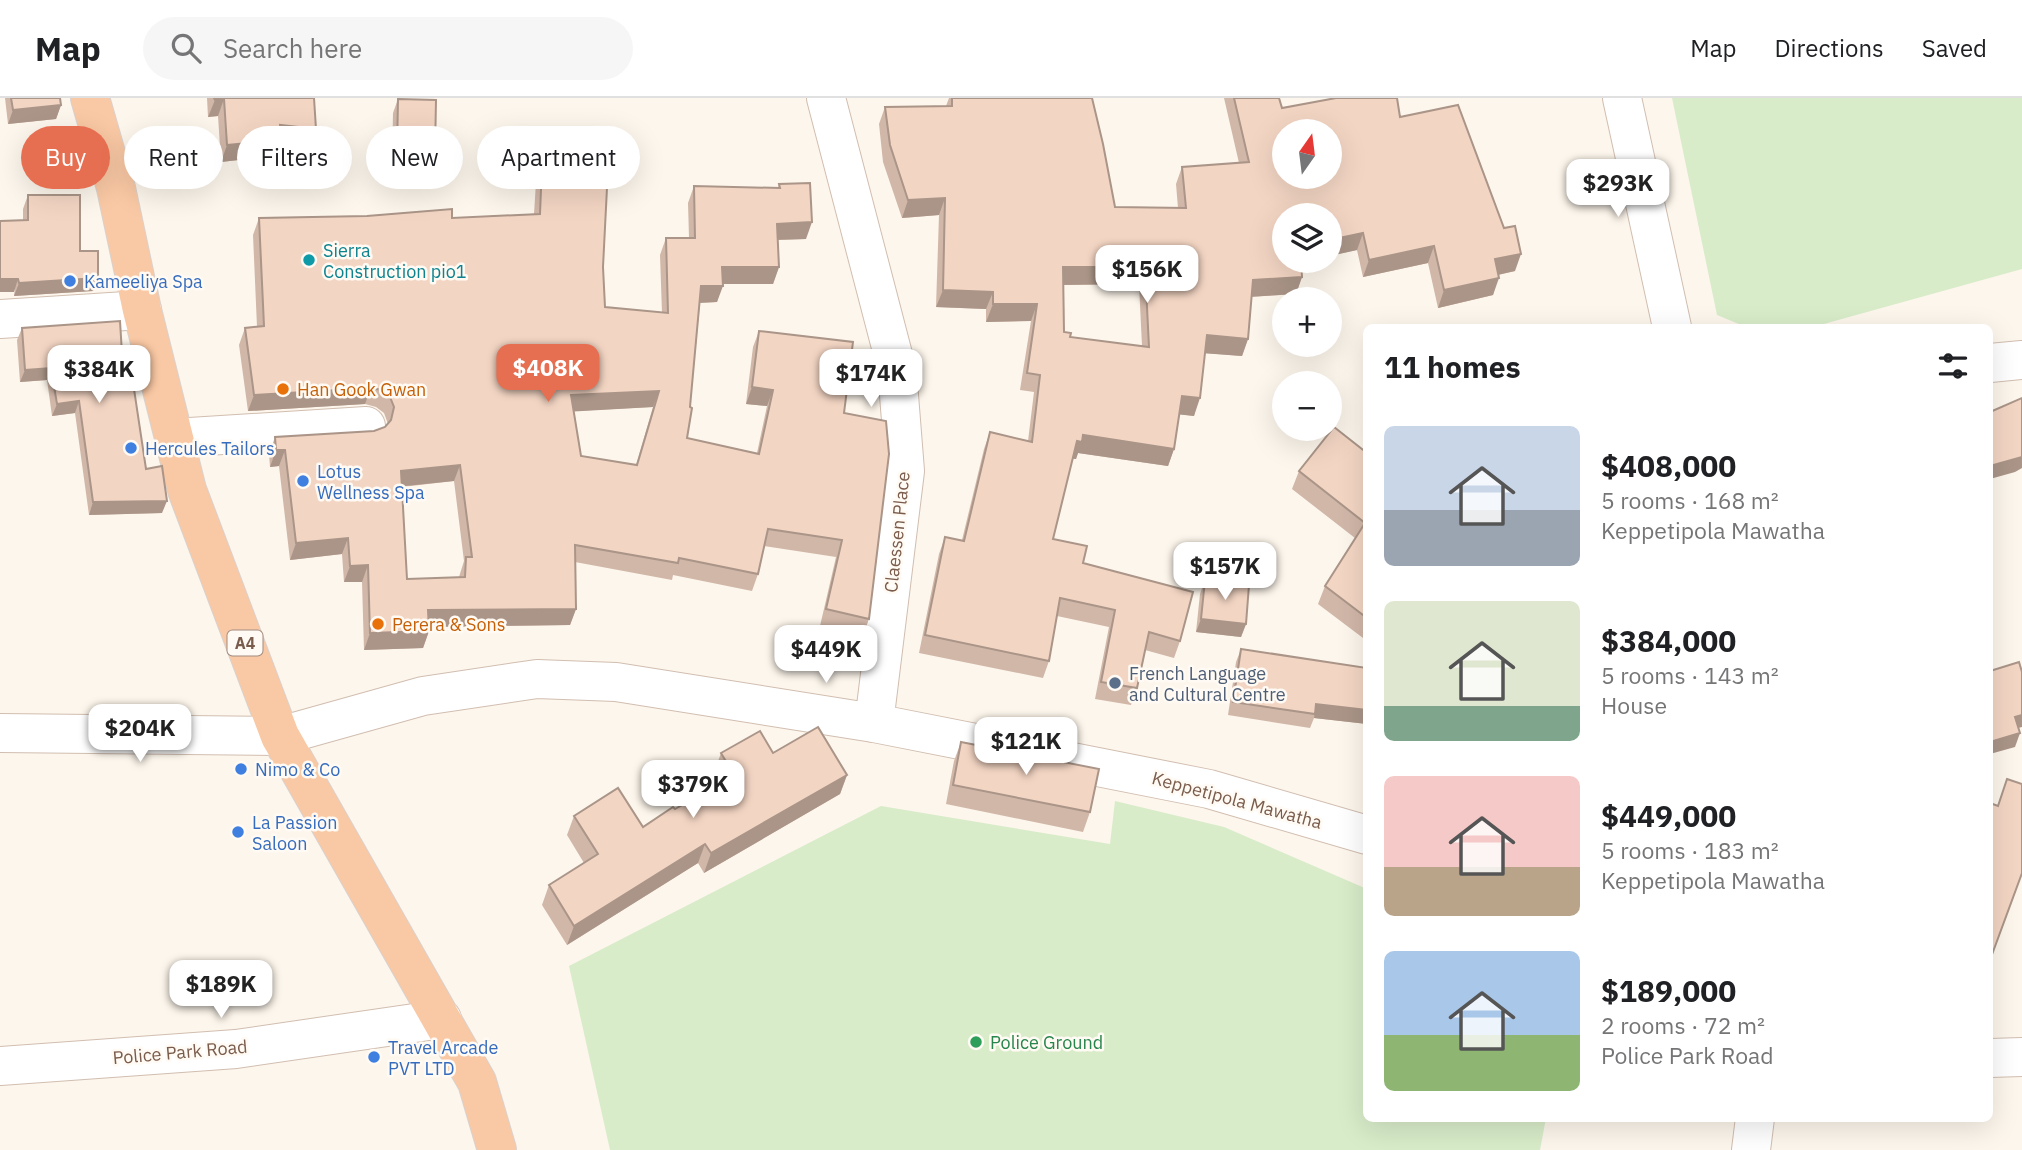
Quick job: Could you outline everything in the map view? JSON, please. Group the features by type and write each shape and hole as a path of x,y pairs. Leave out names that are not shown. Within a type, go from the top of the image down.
{"highway":[{"name":"A4","path":"90,98 116,188 142,310 187,490 280,736 477,1082 497,1150"}],"street":[{"name":"Claessen Place","path":"826,98 897,370 905,471 874,723"},
{"path":"1622,98 1671,324"},
{"path":"0,319 142,310"},
{"path":"1993,363 2022,360"},
{"path":"174,438 366,426"},
{"name":"Keppetipola Mawatha","path":"0,733 280,736 424,696 537,679 616,682 874,723 1209,789 1363,834"},
{"name":"Police Park Road","path":"0,1066 236,1049 442,1019"},
{"path":"1993,1058 2022,1057"},
{"path":"1751,1150 1754,1122"}],"green space":[{"path":"1672,98 2022,98 2022,269 1824,324 1739,324 1717,315"},
{"name":"Police Ground","path":"1115,801 1224,827 1363,887 1363,1122 1545,1122 1540,1150 610,1150 569,966 881,806 1110,844"}],"building":[{"path":"11,98 60,98 61,105 13,110"},
{"path":"214,98 314,98 316,126 237,126 237,144 227,145 224,99"},
{"path":"952,98 1092,98 1115,207 1186,208 1182,167 1249,162 1234,98 1279,98 1282,108 1336,98 1397,98 1400,117 1458,105 1504,228 1515,226 1521,254 1495,259 1499,278 1444,290 1434,246 1369,260 1363,233 1342,237 1342,203 1272,203 1272,273 1302,273 1302,277 1253,280 1248,339 1207,335 1200,398 1182,396 1174,449 1083,435 1082,442 1077,441 1053,539 1087,546 1083,563 1193,592 1180,641 1149,632 1137,688 1101,682 1115,610 1060,598 1049,661 925,635 945,537 964,541 990,432 1032,442 1040,375 1027,373 1037,304 993,304 993,292 943,290 945,198 908,200 890,145 885,107 952,106","holes":["1063,267 1145,267 1149,347 1070,337 1071,333 1064,332"]},
{"path":"398,99 436,100 436,126 397,126"},
{"path":"810,183 812,222 777,224 779,267 722,267 723,286 701,286 692,408 687,438 759,454 773,390 752,387 759,331 853,342 844,413 886,421 889,454 869,619 826,609 842,540 768,529 758,574 679,558 678,563 575,545 576,609 428,610 429,631 370,633 368,565 350,566 348,538 296,543 285,450 276,450 275,437 374,431 385,427 391,420 394,407 390,397 382,390 371,388 254,395 245,328 264,326 259,218 367,216 452,209 452,218 540,214 541,189 607,189 603,267 605,307 668,313 666,238 695,238 694,186 780,188 779,184","holes":["659,391 637,465 581,456 571,395","460,465 472,557 466,557 465,577 407,579 401,471"]},
{"path":"28,195 80,195 80,251 98,251 98,278 19,283 18,279 0,279 0,221 28,220"},
{"path":"120,321 123,370 131,369 146,469 162,466 167,501 93,502 79,401 57,404 51,368 25,370 22,328"},
{"path":"2022,398 2022,457 1993,465 1993,411"},
{"path":"1342,433 1363,450 1363,521 1299,471 1323,441 1342,441"},
{"path":"1363,526 1363,615 1325,586"},
{"path":"1205,580 1249,585 1246,624 1201,619"},
{"path":"1241,649 1363,667 1363,710 1316,704 1315,714 1233,702"},
{"path":"2019,662 2022,672 2022,715 2015,717 2020,733 1993,741 1993,670"},
{"path":"818,727 847,775 711,853 705,844 574,926 549,885 598,854 574,816 618,788 643,827 673,807 675,809 734,775 721,753 760,731 773,753"},
{"path":"961,742 1099,769 1090,812 953,785"},
{"path":"2007,779 2022,784 2022,873 1993,952 1993,804 1998,806"}],"place":[{"name":"Sierra Construction pio1","path":"309,260"},
{"name":"Kameeliya Spa","path":"70,281"},
{"name":"Han Gook Gwan","path":"283,389"},
{"name":"Hercules Tailors","path":"131,448"},
{"name":"Lotus Wellness Spa","path":"303,481"},
{"name":"Perera & Sons","path":"378,624"},
{"name":"French Language and Cultural Centre","path":"1115,683"},
{"name":"Nimo & Co","path":"241,769"},
{"name":"La Passion Saloon","path":"238,832"},
{"name":"Police Ground","path":"976,1042"},
{"name":"Travel Arcade PVT LTD","path":"374,1057"}]}
